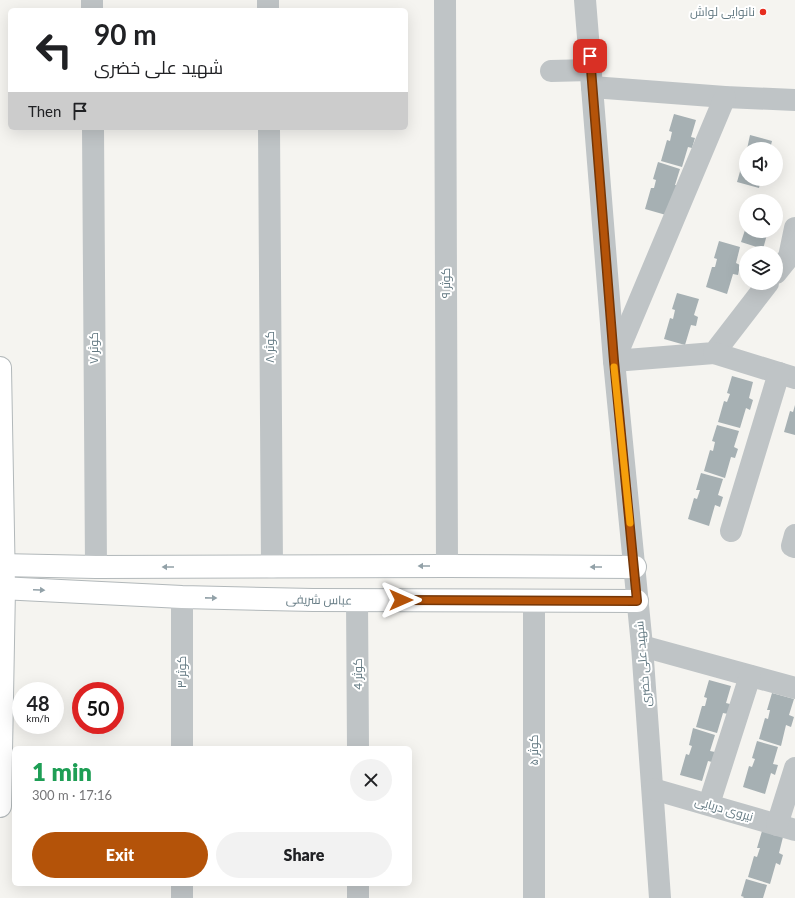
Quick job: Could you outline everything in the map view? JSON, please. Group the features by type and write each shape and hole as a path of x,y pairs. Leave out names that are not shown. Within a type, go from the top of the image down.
{"main road":[{"path":"0,368 2,588 0,806"},
{"path":"1,564 96,567 634,567"},
{"path":"313,600 314,566"},
{"name":"عباس شریفی","path":"2,588 182,597 313,600 637,601"}],"street":[{"name":"کوثر ۹","path":"445,0 447,566"},
{"name":"شهید علی خضری","path":"585,0 614,361 642,646 660,898"},
{"path":"551,71 725,97 795,100"},
{"path":"725,97 614,361 714,353 787,376 731,531"},
{"name":"کوثر ۷","path":"93,130 96,567"},
{"name":"کوثر ۸","path":"269,130 272,567"},
{"path":"783,264 788,257 795,228"},
{"path":"714,353 763,290"},
{"path":"795,535 792,546 795,547"},
{"name":"کوثر ۳","path":"182,597 182,746"},
{"name":"کوثر 4","path":"357,600 358,746"},
{"name":"کوثر ۵","path":"534,601 534,898"},
{"path":"642,646 795,688"},
{"path":"710,804 750,676"},
{"path":"786,828 795,768"},
{"name":"نیروی دریایی","path":"653,789 710,804 786,828"},
{"path":"182,886 182,898"},
{"path":"358,886 358,898"}],"building":[{"path":"674,114 696,120 691,137 695,138 692,148 688,147 682,167 661,161 667,140 670,141 672,132 669,131"},
{"path":"750,135 772,141 772,142 748,142"},
{"path":"658,162 680,169 675,185 680,186 666,215 645,209 651,188 654,188 656,180 653,179"},
{"path":"742,238 766,238 764,246 754,246 741,242"},
{"path":"719,241 739,247 736,263 739,264 738,275 733,274 727,294 706,287 712,267 715,267 717,259 714,258"},
{"path":"677,293 699,299 694,315 698,317 696,326 691,325 685,345 664,339 670,318 673,319 675,310 672,309"},
{"path":"732,376 753,382 749,398 753,400 750,410 746,408 740,428 718,422 724,401 727,402 730,394 727,393"},
{"path":"795,405 795,435 784,432 790,411 793,412"},
{"path":"717,425 739,431 734,447 738,449 735,458 731,457 725,478 704,471 710,450 713,451 715,442 712,441"},
{"path":"701,473 723,479 718,495 723,497 720,507 715,505 709,526 688,519 694,498 697,499 700,490 696,490"},
{"path":"709,680 731,686 726,703 730,704 728,714 723,713 717,733 696,727 702,706 705,706 707,698 704,697"},
{"path":"772,693 794,699 789,715 794,717 791,727 786,725 781,746 759,739 765,718 768,719 770,710 767,710"},
{"path":"693,728 715,735 710,751 715,752 712,762 708,761 702,781 680,775 686,754 689,755 692,746 689,745"},
{"path":"757,741 778,747 773,764 778,765 775,775 771,773 765,794 743,787 749,766 752,767 755,759 752,758"},
{"path":"762,831 783,837 779,853 783,855 780,865 776,863 770,884 748,877 754,856 757,857 760,848 757,848"},
{"path":"746,879 767,885 763,898 743,898 744,897 741,896"}],"slow traffic":[{"path":"614,367 630,523"}],"place":[{"name":"نانوایی لواش","path":"763,12"}],"route":[{"path":"401,600 637,601 614,361 590,56"}]}
